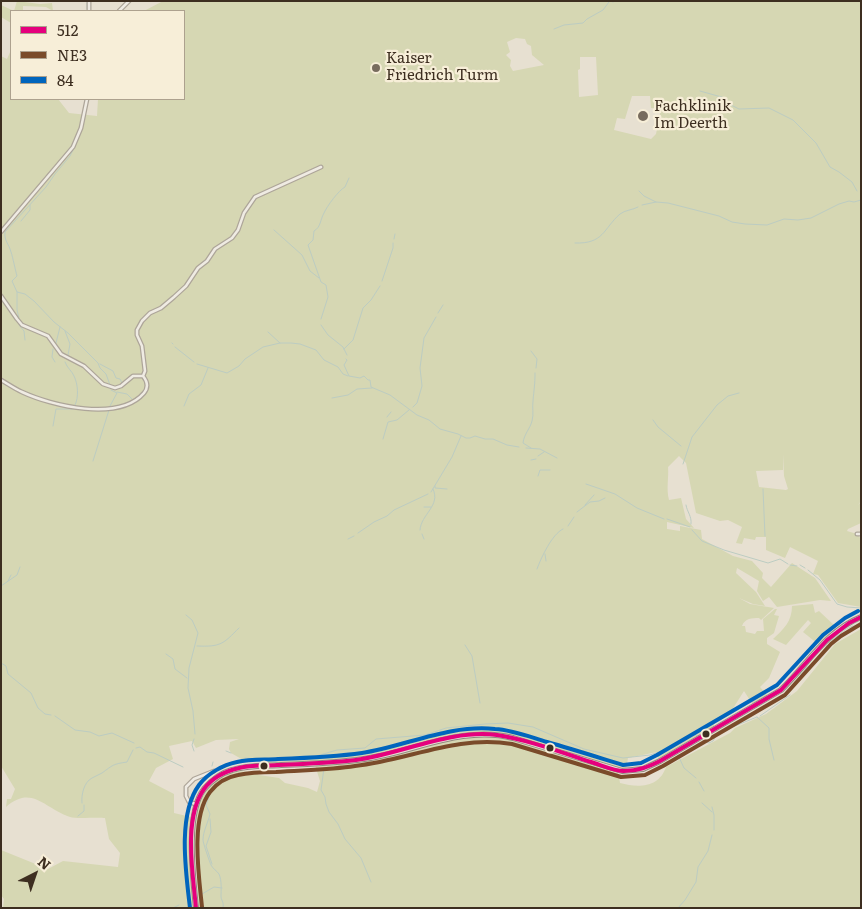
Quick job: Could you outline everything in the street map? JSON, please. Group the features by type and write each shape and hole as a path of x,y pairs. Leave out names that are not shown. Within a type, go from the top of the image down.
{"main road":[{"path":"196,908 192,828 196,804 201,793 212,780 224,773 238,768 364,760 463,736 492,734 513,738 622,771 638,770 648,767 676,752 781,690 794,678 824,641 840,628 861,617"}],"street":[{"path":"120,10 129,1"},
{"path":"1,232 73,147 81,128 87,100"},
{"path":"143,376 145,371 142,346 137,335 137,330 142,321 150,313 161,308 186,286 198,268 207,261 215,250 232,238 238,230 244,213 254,197 321,167"},
{"path":"1,296 22,325 48,336 61,354 84,366 103,384 115,388 121,386 133,376 143,376"},
{"path":"1,380 21,392 63,406 112,408 134,401 144,394 148,383 143,376"},
{"path":"196,804 189,802 186,796 186,787 194,779 214,772"}],"green space":[{"path":"17,1 40,4 52,3 53,10 46,7 23,6 23,10 14,10"},
{"path":"163,1 861,1 861,501 858,505 861,502 861,523 847,531 857,534 861,539 861,607 838,603 818,575 813,574 818,561 790,547 785,558 766,550 766,537 756,537 755,540 744,538 742,544 736,543 742,527 728,520 720,521 696,513 686,463 679,456 668,467 669,500 681,498 686,519 694,528 667,522 667,529 680,531 680,526 701,530 702,539 733,556 752,561 763,573 762,578 771,587 792,563 815,578 831,601 820,600 777,607 769,597 763,601 757,591 759,581 737,568 736,573 756,592 765,606 753,604 739,598 750,604 774,608 761,620 754,618 745,621 742,626 745,626 746,632 755,634 757,631 764,631 763,619 775,609 777,609 774,615 779,616 774,633 767,638 767,644 780,652 769,678 760,687 768,696 753,705 744,691 732,710 714,721 714,728 659,760 657,752 628,758 626,770 513,736 483,732 456,735 363,758 268,764 267,760 245,761 231,753 229,749 230,742 239,739 216,740 196,748 192,741 169,746 173,759 156,768 149,781 174,794 174,813 191,817 194,908 3,908 4,899 1,895 1,850 48,869 63,861 118,867 120,853 109,839 105,818 70,817 31,798 15,800 6,807 7,799 11,799 15,789 1,766 1,56 7,59 10,52 10,100 59,100 69,113 97,116 98,100 185,100 185,10 146,10","holes":["516,38 525,39 527,44 531,46 532,55 544,65 513,71 510,66 511,60 506,55 510,52 507,42","580,57 596,57 598,95 579,97 578,70 580,69","632,96 650,96 651,108 661,109 656,134 651,139 614,130 617,118 625,119","783,454 784,476 788,489 759,487 756,471 783,470"]},
{"path":"1,5 12,10 10,10 10,22 1,17"},
{"path":"813,604 815,613 819,611 836,627 818,644 803,632 811,623 808,620 786,645 773,639 787,624 791,616 792,606"},
{"path":"861,629 861,908 199,908 194,823 198,804 202,794 210,784 231,771 254,772 259,775 279,778 285,783 317,792 320,781 315,765 370,760 448,740 487,736 510,739 548,752 618,771 620,783 634,786 647,785 658,779 666,767 730,733 735,728 766,714 797,691 835,644"}],"waterway":[{"path":"554,29 564,25 583,23 603,10 609,2"},
{"path":"87,3 87,9"},
{"path":"700,91 725,98 731,105 739,109 769,108 793,120 816,143 830,167 852,182 857,191"},
{"path":"82,119 85,101"},
{"path":"74,148 46,187 5,232 5,238 11,252 17,276 12,281 17,292 25,294 34,301 54,322 68,333 98,363 106,374 110,385"},
{"path":"321,319 328,297 326,285 321,282 308,245 313,240 314,231 328,206 345,187 349,178"},
{"path":"639,191 656,202"},
{"path":"642,205 656,202 668,203 719,216 732,222 767,225 784,219 798,220 811,218 839,204 861,200"},
{"path":"21,221 30,210 30,205"},
{"path":"575,243 585,243 598,238 620,214 638,207"},
{"path":"274,230 302,255 310,271 319,278"},
{"path":"394,239 395,234"},
{"path":"382,281 393,243"},
{"path":"344,349 353,340 363,308 380,286"},
{"path":"17,292 19,318"},
{"path":"438,313 443,305"},
{"path":"413,407 417,403 422,386 420,368 424,338 436,317"},
{"path":"19,325 24,331 25,340"},
{"path":"321,325 328,335 343,347 347,355"},
{"path":"56,343 60,327"},
{"path":"65,331 70,344 68,355"},
{"path":"268,332 280,343"},
{"path":"197,364 227,373 263,347 280,343 291,343 316,350 324,360 338,367 343,374 348,376"},
{"path":"175,347 194,362"},
{"path":"53,349 52,357 55,362"},
{"path":"531,351 537,359 536,368"},
{"path":"346,359 344,365 349,376 360,378 364,376 370,380 371,387 390,395 440,429 466,438 475,436 493,439 507,445 519,447"},
{"path":"65,362 73,374 76,383 75,405"},
{"path":"100,364 113,371 116,378 120,379 122,383"},
{"path":"184,406 189,394 201,385 208,368"},
{"path":"531,448 523,443 533,418 535,373"},
{"path":"332,398 348,395 357,389 372,388"},
{"path":"110,406 117,393 111,390"},
{"path":"117,392 127,394 132,399"},
{"path":"683,464 692,437 717,405 728,396 739,393"},
{"path":"53,426 56,409 73,409"},
{"path":"93,461 109,410"},
{"path":"383,439 388,422 397,420 409,410"},
{"path":"387,417 391,412"},
{"path":"653,420 658,427 681,446"},
{"path":"431,492 452,457 461,436"},
{"path":"526,448 540,449 557,458"},
{"path":"538,456 544,452"},
{"path":"531,460 536,459"},
{"path":"538,476 540,470 550,470"},
{"path":"586,484 615,494 637,508 664,519"},
{"path":"435,486 435,488 447,489"},
{"path":"420,530 421,524 433,505 435,495 433,489"},
{"path":"763,489 765,536"},
{"path":"358,533 394,510 428,494"},
{"path":"585,505 594,495"},
{"path":"577,512 590,502 605,498"},
{"path":"686,505 691,524"},
{"path":"424,507 431,507"},
{"path":"568,526 574,517"},
{"path":"667,519 690,527"},
{"path":"537,569 551,541 563,529"},
{"path":"692,530 702,541 724,550 768,563 780,559 788,564"},
{"path":"422,534 424,539"},
{"path":"348,539 354,536"},
{"path":"545,554 546,561"},
{"path":"790,565 797,566"},
{"path":"800,565 805,568"},
{"path":"1,586 17,575 20,567"},
{"path":"808,570 820,580 837,604 861,608"},
{"path":"8,581 11,575"},
{"path":"186,615 192,620 198,633 189,668 188,688 195,734"},
{"path":"828,643 846,629 853,626 861,626"},
{"path":"197,646 217,645 229,638 239,628"},
{"path":"465,645 472,656 480,703"},
{"path":"797,680 806,668 820,659 827,645"},
{"path":"166,654 173,659 175,669 187,678"},
{"path":"1,663 6,666 8,674 31,693 38,708 45,714 51,715"},
{"path":"793,685 795,681"},
{"path":"760,716 790,695"},
{"path":"55,716 75,730 90,732 99,736 112,733 134,743"},
{"path":"757,717 769,728 769,739 774,760"},
{"path":"730,728 757,717"},
{"path":"283,758 313,757 337,750 365,748 376,739 425,735 446,728 485,724 508,723 533,727 584,749 623,758 650,755 671,748 689,737 698,736"},
{"path":"703,741 709,743 713,741 718,732 722,730"},
{"path":"194,739 192,745 194,751"},
{"path":"136,748 140,747 147,752 154,753 183,767"},
{"path":"82,803 82,796 87,782 113,765 127,762 133,750"},
{"path":"226,751 231,753"},
{"path":"678,755 684,768 696,778"},
{"path":"245,758 254,759"},
{"path":"212,766 213,762"},
{"path":"324,768 321,790 329,812 338,824 345,839 361,858 371,882"},
{"path":"699,782 704,791"},
{"path":"213,786 206,805 210,814 203,840 211,865 220,877 223,908"},
{"path":"702,803 712,812"},
{"path":"78,816 84,811 84,805"},
{"path":"712,807 714,830"},
{"path":"210,819 211,832 206,846 212,864"},
{"path":"678,908 696,882 698,867 708,851 712,835"},
{"path":"202,894 214,887 222,888"},
{"path":"173,908 179,905"}],"transit line":[{"name":"84","path":"190,908 185,862 185,828 188,812 192,797 199,785 211,773 221,767 247,760 362,753 445,733 478,728 515,732 623,765 641,763 777,685 823,635 845,618 858,611"},
{"name":"512","path":"196,908 191,847 193,815 204,789 211,781 224,773 248,766 356,760 444,739 480,734 521,740 616,770 624,771 647,767 781,690 827,640 849,623 861,617"},
{"name":"NE3","path":"202,907 197,848 200,817 210,792 219,783 230,777 252,773 316,770 375,763 452,745 491,742 512,744 621,777 645,775 785,695 831,644 861,624"}],"place":[{"name":"Kaiser Friedrich Turm","path":"376,68"},
{"name":"Fachklinik Im Deerth","path":"643,116"}]}
